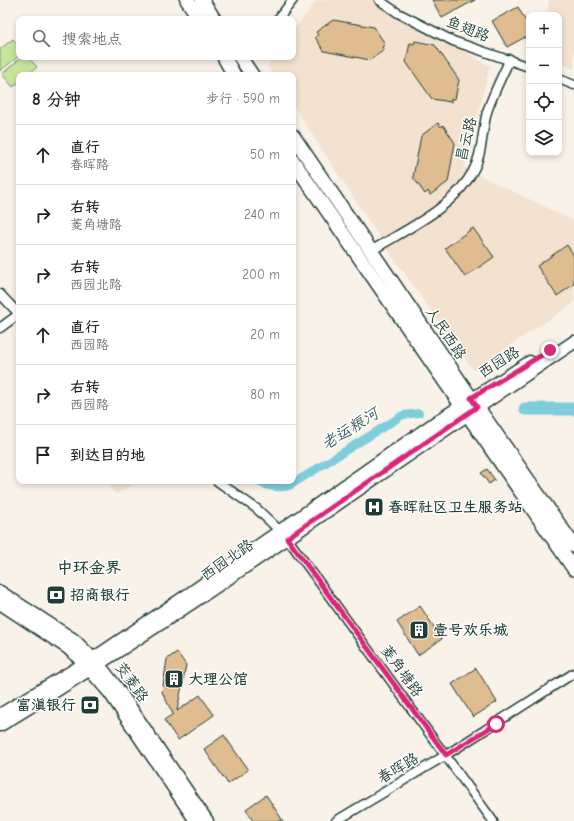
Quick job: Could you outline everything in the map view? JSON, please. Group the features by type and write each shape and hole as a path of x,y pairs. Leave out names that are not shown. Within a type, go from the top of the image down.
{"main road":[{"path":"187,0 198,16"},
{"path":"202,0 212,16"},
{"path":"226,60 232,72"},
{"path":"244,60 250,72"},
{"name":"人民西路","path":"296,140 370,251 574,569"},
{"name":"人民西路","path":"296,165 469,406 574,546"},
{"name":"西园路","path":"469,406 574,333"},
{"name":"西园路","path":"469,406 574,342"},
{"name":"西园北路","path":"0,725 284,534 469,406"},
{"name":"茭菱路","path":"0,592 74,640 92,664 196,821"},
{"name":"茭菱路","path":"0,603 92,664 117,688 207,821"},
{"name":"西园北路","path":"0,715 92,664"}],"street":[{"path":"280,16 293,0"},
{"name":"鱼翅路","path":"379,0 398,13 453,41 510,59 526,66"},
{"name":"昌云路","path":"370,251 433,213 457,193 468,180 475,167 488,111 510,59"},
{"path":"562,80 574,85"},
{"path":"0,294 16,311"},
{"path":"0,328 16,316"},
{"name":"菱角塘路","path":"221,484 257,509 284,534 493,821"},
{"name":"春晖路","path":"336,821 446,755 574,673"}],"shaded area":[{"path":"317,0 373,0 490,66 464,168 574,221 574,303 473,370 386,247 296,110 296,72 271,72 267,66 272,60 296,60 296,27"},
{"path":"549,0 574,0 574,69 562,64 562,12 547,12"},
{"path":"109,484 132,484 116,495"}],"green space":[{"path":"13,39 16,42 16,58 0,71 0,49"},
{"path":"18,60 31,60 37,67 31,72 16,72 16,84 13,87 2,74"}],"building":[{"path":"432,0 475,0 442,18"},
{"path":"518,7 526,22 526,37 507,47 492,21"},
{"path":"333,20 374,27 385,44 382,47 384,50 370,60 324,51 315,37 318,35 316,32"},
{"path":"415,41 435,45 459,80 455,99 451,99 451,102 432,99 406,62 410,43 414,44"},
{"path":"438,123 441,127 443,125 455,143 448,182 430,195 428,191 425,194 413,177 421,136"},
{"path":"473,228 494,257 465,277 445,248"},
{"path":"567,245 574,256 574,284 557,296 537,266"},
{"path":"487,469 495,480 489,484 481,473"},
{"name":"壹号欢乐城","path":"420,606 442,639 418,655 397,622"},
{"path":"177,652 186,665 177,711 200,695 214,715 178,740 164,720 173,714 162,692 167,659"},
{"path":"476,668 497,702 473,717 452,684"},
{"path":"224,735 248,770 228,784 204,749"},
{"path":"266,795 283,821 253,821 246,809"}],"waterway":[{"name":"老运粮河","path":"525,409 574,409"},
{"name":"老运粮河","path":"296,482 403,415 419,413"},
{"name":"老运粮河","path":"262,484 272,487 289,486 292,484"}],"place":[{"name":"春晖社区卫生服务站","path":"374,507"},
{"name":"招商银行","path":"56,595"},
{"name":"壹号欢乐城","path":"419,630"},
{"name":"大理公馆","path":"174,679"},
{"name":"富滇银行","path":"90,705"}],"district":[{"name":"中环金界","path":"89,568"}],"route":[{"path":"496,724 446,755 287,538 477,407 471,398 550,350"}]}
